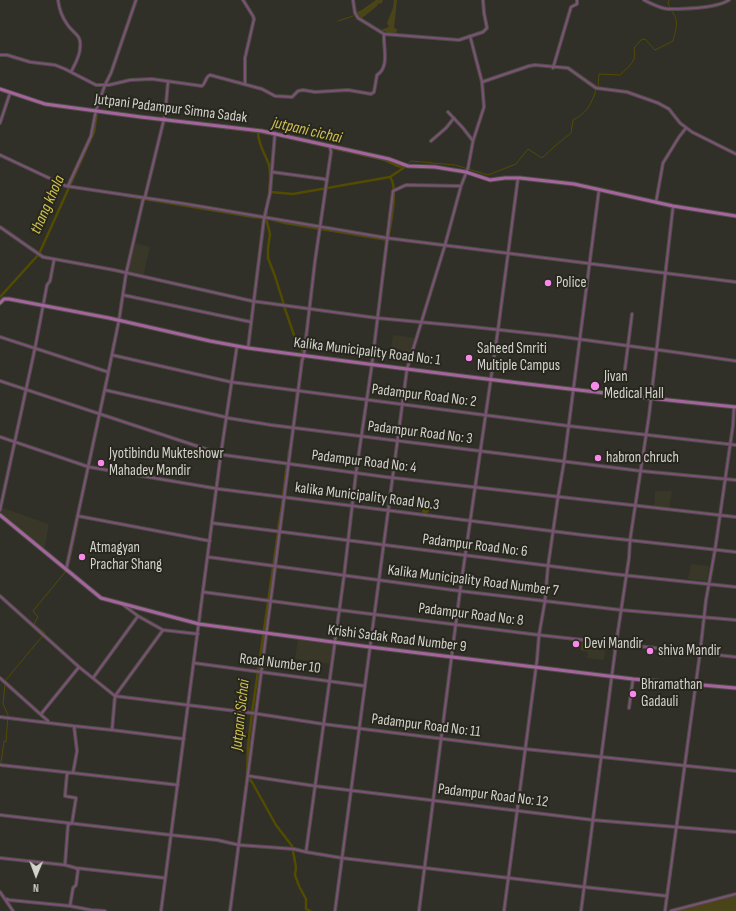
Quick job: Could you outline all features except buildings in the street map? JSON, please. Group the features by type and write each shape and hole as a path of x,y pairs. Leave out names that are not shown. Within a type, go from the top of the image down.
{"street":[{"path":"58,0 59,8 67,25 78,36 80,41 79,56 71,72"},
{"path":"70,186 91,136 96,110 111,73 136,0"},
{"path":"243,0 254,16 245,58 245,84"},
{"path":"354,0 355,14 358,18 384,34 458,40 483,32 487,28 483,0"},
{"path":"554,68 571,7 577,4 577,0"},
{"path":"644,0 667,9 705,7 721,4 729,0"},
{"path":"0,55 7,55 30,62 55,65 96,85 142,79 162,80 202,86 206,78 210,75 262,89 275,96 292,97 298,91 302,90 315,92 348,90 371,94 374,92 377,75 382,72 384,64 384,34"},
{"path":"334,911 407,369 445,245 466,172 473,141 484,107 482,82 470,36"},
{"path":"482,82 535,65 554,68 568,68 596,88 627,92 658,103 669,109 686,128 736,154"},
{"path":"67,570 119,320 126,274 167,107 168,82"},
{"name":"Jutpani Padampur Simna Sadak","path":"0,89 45,104 96,110 164,121 262,131 389,159 408,166 435,167 466,172 490,180 518,178 574,184 673,206 736,216"},
{"path":"0,123 10,93"},
{"path":"448,112 473,141"},
{"path":"431,141 446,128 454,118"},
{"path":"656,202 663,163 678,137 686,128"},
{"path":"248,348 272,172 275,134"},
{"path":"230,911 246,779 248,776 304,355 308,309 331,152 330,146"},
{"path":"0,155 62,184 144,199 387,239 736,282"},
{"path":"272,172 324,179 327,181"},
{"path":"419,911 457,625 460,591 476,488 518,178"},
{"path":"306,852 344,576 356,472 372,364 393,191 406,185 461,186"},
{"path":"504,911 539,635 545,601 548,566 569,426 599,190"},
{"path":"581,911 630,540 651,399 673,206"},
{"path":"0,227 44,258 254,301 377,318 498,330 736,361"},
{"path":"0,510 44,306 47,285 50,281 54,260"},
{"path":"123,295 251,322"},
{"name":"Kalika Municipality Road No: 1","path":"0,303 4,299 9,299 119,320 248,348 573,390 735,407"},
{"path":"625,369 632,314"},
{"path":"0,337 108,372"},
{"path":"161,911 216,489 237,346"},
{"name":"Padampur Road No: 2","path":"112,355 232,382 569,426 736,444"},
{"name":"Padampur Road No: 4","path":"0,381 221,453 289,464 476,488 736,517"},
{"name":"Padampur Road No: 3","path":"105,390 227,418 480,452 641,471 736,480"},
{"path":"665,911 704,617 735,407"},
{"name":"kalika Municipality Road No.3","path":"0,437 89,466 216,489 388,512 736,552"},
{"name":"Krishi Sadak Road Number 9","path":"0,515 101,598 199,624 370,647 633,679 736,688"},
{"path":"78,516 210,541"},
{"name":"Padampur Road No: 6","path":"212,523 383,546 736,587"},
{"name":"Kalika Municipality Road Number 7","path":"208,557 460,591 621,610 736,620"},
{"name":"Padampur Road No: 8","path":"203,592 457,625 736,657"},
{"path":"0,596 79,667 115,696"},
{"path":"121,604 138,616 163,630 198,634"},
{"path":"93,678 138,616"},
{"path":"112,730 115,696 163,630"},
{"name":"Road Number 10","path":"193,663 365,686"},
{"path":"41,714 79,667"},
{"path":"0,678 49,722"},
{"path":"629,708 633,679"},
{"name":"Padampur Road No: 11","path":"115,696 359,729 525,749 736,771"},
{"path":"0,717 184,739"},
{"path":"73,773 77,751 74,726"},
{"path":"0,765 178,786"},
{"path":"65,865 68,825 72,823 76,798 65,796 67,774 69,773"},
{"name":"Padampur Road No: 12","path":"248,776 315,786 351,789 593,820 736,832"},
{"path":"0,815 217,840 239,845 292,849 342,858 667,896"},
{"path":"0,858 165,878"},
{"path":"70,906 73,888 76,885 78,870 76,868"},
{"path":"0,892 13,911"},
{"path":"670,911 736,894"},
{"path":"7,902 7,899 70,906 91,911 105,911"}],"shaded area":[{"path":"376,0 383,0 381,4 379,3 361,19 357,16 355,9 357,12 362,10"},
{"path":"394,0 397,0 394,28 397,29 396,34 381,30 389,27 387,23 393,8"},
{"path":"135,243 150,247 143,277 126,274"},
{"path":"393,335 416,338 412,353 391,347"},
{"path":"655,491 672,491 669,510 654,508"},
{"path":"425,500 431,502 429,511 427,513 423,513 422,511"},
{"path":"3,508 49,524 44,550 1,514"},
{"path":"691,564 709,566 707,581 688,579"},
{"path":"298,639 333,643 332,664 295,659"},
{"path":"582,640 589,641 588,651 581,650"},
{"path":"589,641 606,643 604,660 587,658"},
{"path":"736,894 736,911 673,911 704,901"}],"waterway":[{"path":"357,14 378,0"},
{"path":"669,0 668,4 670,7"},
{"path":"598,87 599,74 620,75 629,66 634,57 634,48 641,40 645,39 655,50 673,41 676,28 676,18 671,10"},
{"path":"338,21 353,16"},
{"path":"408,164 411,161 455,165 488,175 516,164 528,149 542,158 571,133 573,120 588,108 596,90"},
{"name":"thang khola","path":"0,297 39,254 94,132 97,111"},
{"path":"224,128 258,132"},
{"name":"jutpani cichai","path":"269,134 258,132 260,145 270,169 269,196"},
{"name":"jutpani cichai","path":"311,143 385,160 398,166 405,167"},
{"path":"127,196 266,218 285,223 388,240 394,198 393,182 390,177 405,167"},
{"path":"270,192 293,194 390,177"},
{"name":"jutpani cichai","path":"267,209 266,218 270,234 268,258 284,305"},
{"name":"Jutpani Sichai","path":"284,306 294,335 303,352 301,361"},
{"name":"Jutpani Sichai","path":"296,399 297,393"},
{"name":"Jutpani Sichai","path":"288,461 289,451"},
{"name":"Jutpani Sichai","path":"283,496 287,464"},
{"name":"Jutpani Sichai","path":"278,530 283,499"},
{"path":"68,568 79,517"},
{"name":"Jutpani Sichai","path":"278,533 252,713 248,746 247,777 252,782 276,825 292,846 296,867 295,875 299,886"},
{"path":"5,681 45,633 34,624 38,617 33,611 66,571"},
{"path":"1,763 4,741 6,742 8,715 3,704 5,684"},
{"name":"Jutpani Sichai","path":"300,888 306,899 306,909 310,911"}],"place":[{"name":"Police","path":"548,283"},
{"name":"Saheed Smriti Multiple Campus","path":"469,358"},
{"name":"Jivan Medical Hall","path":"595,386"},
{"name":"habron chruch","path":"598,458"},
{"name":"Jyotibindu Mukteshowr Mahadev Mandir","path":"101,463"},
{"name":"Atmagyan Prachar Shang","path":"82,557"},
{"name":"Devi Mandir","path":"576,644"},
{"name":"shiva Mandir","path":"650,651"},
{"name":"Bhramathan Gadauli","path":"633,694"}]}
